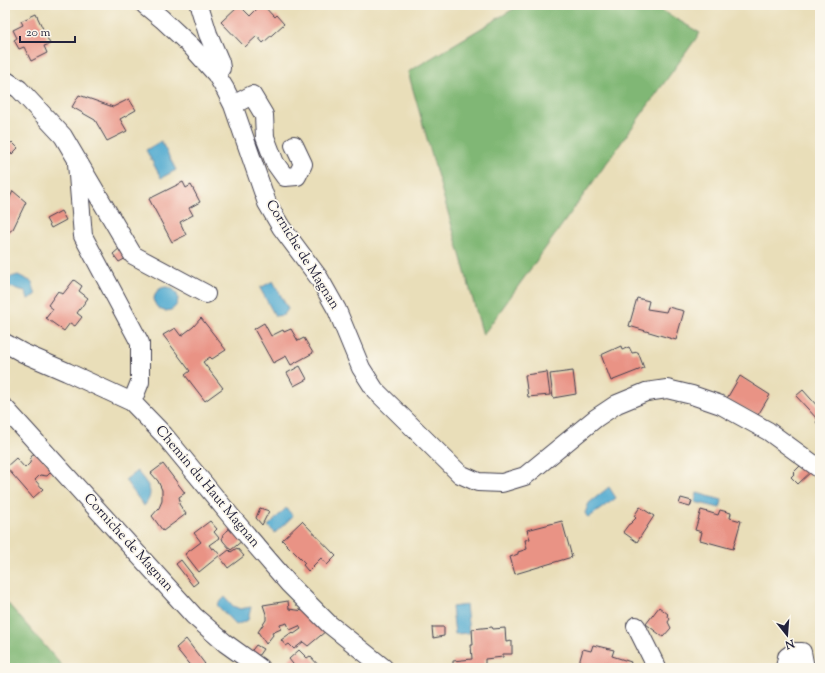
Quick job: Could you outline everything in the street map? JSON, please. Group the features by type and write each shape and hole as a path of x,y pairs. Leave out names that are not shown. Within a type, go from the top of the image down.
{"street":[{"name":"Corniche de Magnan","path":"145,5 191,46 216,74 225,89 267,203 282,228 319,278 337,310 361,368 375,390 460,474 478,482 502,484 525,476 596,418 617,404 646,392 667,389 692,395 721,406 768,431 820,469"},
{"path":"199,5 205,27 220,62 221,68 216,74"},
{"path":"5,80 19,89 63,136 133,255 206,294"},
{"path":"232,105 252,95 264,115 265,137 275,163 286,177 296,176 303,164 294,145"},
{"path":"77,159 82,236 140,343 140,382 132,402"},
{"name":"Chemin du Haut Magnan","path":"5,343 23,353 132,402 164,435 289,584 329,624 384,668"},
{"name":"Corniche de Magnan","path":"5,408 194,616 225,643 260,668"},
{"path":"636,626 657,668"},
{"path":"785,668 788,657 794,652 802,652 805,668"}],"green space":[{"path":"520,5 653,5 700,33 483,335 408,72"},
{"path":"5,600 64,668 5,668"}],"water":[{"path":"161,141 176,170 161,178 146,150"},
{"path":"18,275 32,282 36,295 28,299 25,291 10,287 8,278"},
{"path":"273,281 288,309 284,315 275,316 260,288"},
{"path":"161,287 171,287 178,294 178,304 171,311 161,311 154,304 154,294"},
{"path":"137,471 147,483 150,491 148,501 144,506 125,480"},
{"path":"609,487 616,498 588,518 585,513 589,503"},
{"path":"697,493 722,500 720,508 695,502"},
{"path":"286,508 293,516 275,533 268,526"},
{"path":"225,597 233,606 240,609 251,607 248,620 236,625 217,605"},
{"path":"466,605 469,633 455,634 452,607"}],"building":[{"path":"239,5 250,16 261,5 263,5 274,17 276,15 284,24 263,43 257,36 245,47 221,22"},
{"path":"36,14 50,44 44,46 47,53 31,61 24,47 19,49 14,40 17,38 13,30 23,25 21,21"},
{"path":"79,95 113,107 129,99 136,110 120,119 127,131 107,141 95,120 72,107"},
{"path":"12,142 18,148 12,154 6,148"},
{"path":"183,182 186,188 191,185 200,202 189,208 193,215 180,222 186,235 172,242 149,199"},
{"path":"13,191 26,202 13,229 5,235 5,209"},
{"path":"61,211 66,220 51,228 46,219"},
{"path":"121,247 128,257 119,262 113,254"},
{"path":"74,280 82,286 79,291 88,298 77,313 82,317 75,326 70,323 64,331 46,318 53,309 48,305 58,291 63,294"},
{"path":"637,298 649,301 647,309 666,312 668,307 684,311 676,340 629,326"},
{"path":"201,318 226,350 212,359 210,357 203,362 223,388 205,401 185,375 190,371 163,335 175,328 181,336 193,327"},
{"path":"264,323 271,336 283,330 284,332 291,329 298,341 304,338 313,353 291,365 286,356 273,363 254,329"},
{"path":"621,346 622,350 629,347 632,353 638,352 644,368 611,381 601,355"},
{"path":"300,366 307,379 294,386 287,373"},
{"path":"573,371 576,394 553,398 550,374"},
{"path":"547,372 550,395 528,397 525,375"},
{"path":"740,376 770,395 758,415 726,400"},
{"path":"803,390 819,408 820,407 820,427 816,422 818,420 796,396"},
{"path":"36,451 53,470 47,476 40,475 35,480 43,489 33,498 6,467 16,458 25,468 30,463 31,457"},
{"path":"804,462 814,469 798,484 791,477"},
{"path":"163,464 185,493 179,497 179,504 186,514 163,531 152,516 159,508 162,501 162,490 158,481 151,473"},
{"path":"681,498 692,501 690,507 679,504"},
{"path":"640,507 654,516 637,542 623,532 636,518 634,516"},
{"path":"260,508 269,511 262,525 256,518"},
{"path":"701,510 718,515 720,510 731,513 730,518 741,521 733,549 700,540 702,532 695,530"},
{"path":"210,521 217,529 214,532 219,538 209,545 220,555 199,572 185,554 201,542 194,533"},
{"path":"302,521 336,556 327,565 321,558 308,571 303,565 305,563 282,540"},
{"path":"562,521 572,557 515,574 510,557 527,549 525,540 530,539 527,530"},
{"path":"232,527 243,540 231,550 222,538 223,534"},
{"path":"237,548 244,556 228,568 220,557 229,550 231,552"},
{"path":"181,560 198,582 193,586 176,564"},
{"path":"288,601 289,609 304,611 326,631 308,646 303,642 294,649 289,644 286,646 281,640 292,632 294,634 301,629 299,626 290,630 287,623 280,625 281,629 272,633 273,635 266,644 258,632 266,620 263,605"},
{"path":"659,607 668,614 667,615 670,619 668,622 671,628 663,637 646,624"},
{"path":"432,627 444,627 444,636 433,638"},
{"path":"492,627 493,629 505,628 506,642 512,641 512,654 503,654 503,657 485,659 485,668 453,668 453,661 472,659 472,629"},
{"path":"186,639 205,664 200,668 192,668 176,648"},
{"path":"256,645 263,649 256,659 249,654"},
{"path":"593,645 614,650 612,656 631,662 629,668 578,667 583,649 591,651"},
{"path":"299,650 307,658 310,656 321,668 296,668 289,659"}]}
